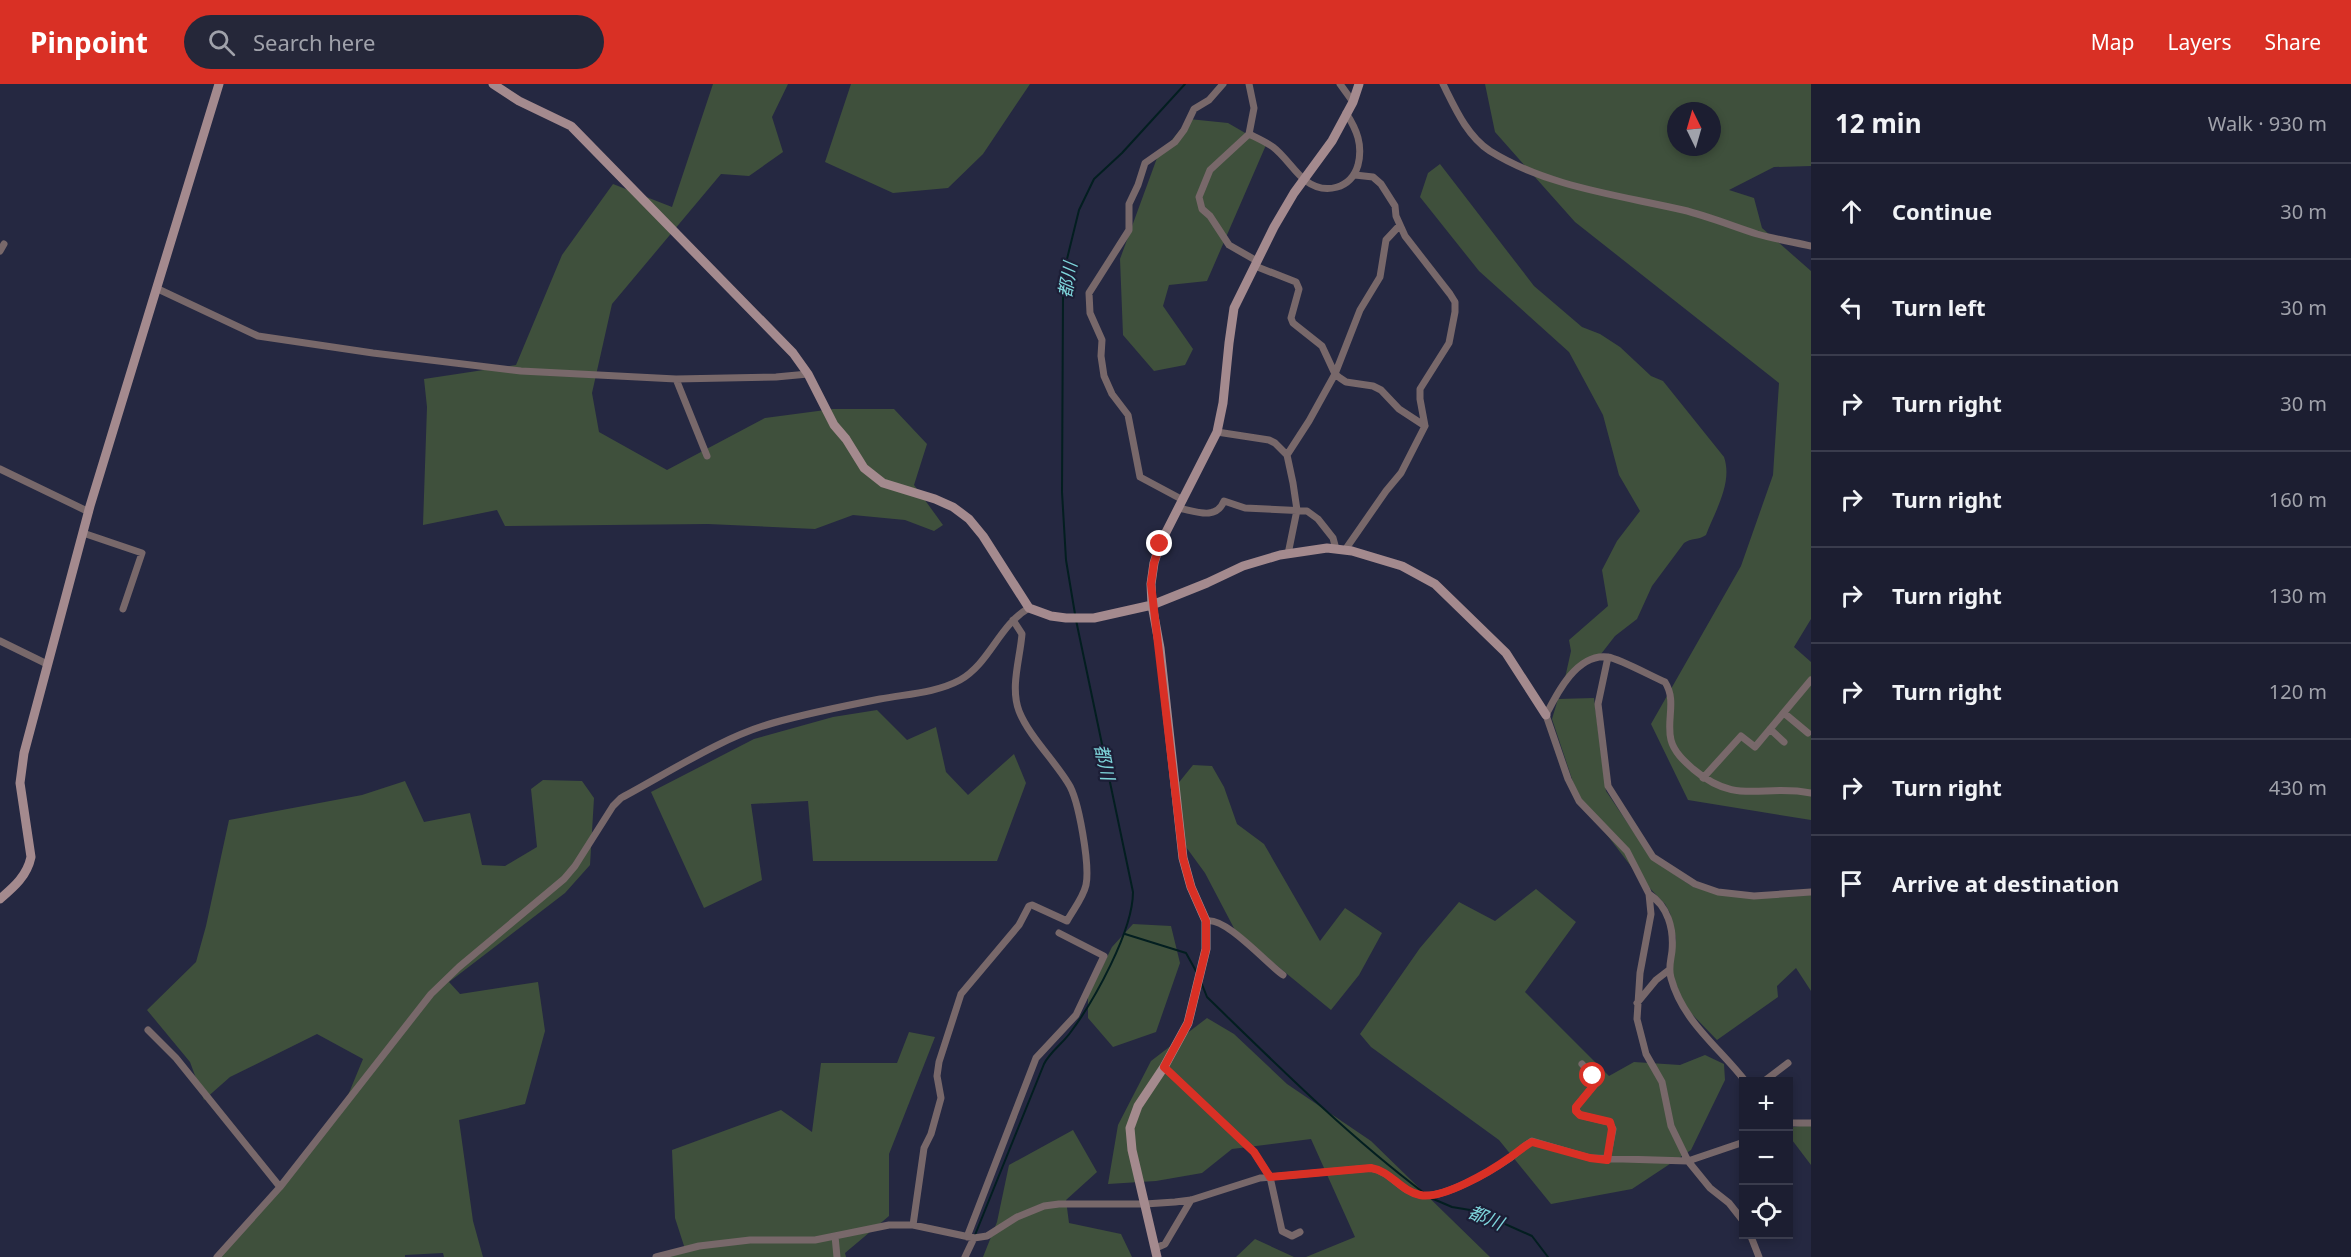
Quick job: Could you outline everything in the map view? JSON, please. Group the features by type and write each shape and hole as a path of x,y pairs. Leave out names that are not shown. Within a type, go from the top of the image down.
{"street":[{"path":"0,899 24,876 29,867 31,857 21,803 21,766 89,512 219,84"},
{"path":"493,84 519,101 571,126 793,353 808,374 834,425 846,439 864,468 883,483 935,499 953,507 969,519 983,536 1029,608 1066,618 1082,618 1152,605 1207,584 1243,566 1315,549 1340,550 1402,566 1435,584 1506,652 1546,715 1568,779 1579,801 1627,851 1649,894 1651,914 1642,957 1637,1003 1641,1041 1662,1082 1671,1126 1688,1161 1710,1188 1729,1203 1739,1217"},
{"path":"1222,84 1209,100 1194,109 1184,130 1175,142 1145,163 1129,204 1129,230 1089,293 1090,313 1102,340 1101,356 1104,376 1112,394 1128,416 1140,477 1180,504 1205,513 1221,510 1224,501 1245,508 1307,510 1318,519 1340,550"},
{"path":"1249,84 1254,108 1249,134 1210,170 1199,197 1202,208 1229,245 1256,263 1296,282 1299,289 1291,318 1293,323 1322,346 1335,374 1346,382 1373,386 1381,390 1399,409 1425,426"},
{"path":"1340,84 1353,102"},
{"path":"1156,1253 1132,1150 1130,1128 1138,1106 1183,1035 1192,1011 1206,949 1206,921 1191,887 1183,858 1160,648 1152,605 1151,584 1154,563 1180,504 1217,432 1223,404 1228,343 1234,308 1274,227 1294,194 1332,141 1353,102 1359,84"},
{"path":"1443,84 1472,134 1489,150 1519,166 1556,181 1704,215 1757,234 1811,246"},
{"path":"1249,134 1274,148 1305,180 1324,188 1334,188 1351,181 1355,176 1361,147 1353,124 1346,113"},
{"path":"1340,550 1405,467 1425,426 1420,389 1449,343 1455,302 1443,283 1420,258 1400,225 1395,206 1381,184 1373,177 1355,176"},
{"path":"1287,455 1335,374 1360,310 1380,277 1386,240 1400,225"},
{"path":"0,251 4,244"},
{"path":"158,289 258,336 373,353 521,371 676,379 777,377 808,374"},
{"path":"676,379 707,456"},
{"path":"1217,432 1269,440 1287,455 1298,510 1288,554"},
{"path":"0,469 89,512"},
{"path":"83,533 142,553 123,609"},
{"path":"217,1257 280,1187 431,993 564,879 621,798 718,745 771,723 846,705 933,690 962,679 979,663 1013,620 1029,608"},
{"path":"913,1225 924,1148 931,1134 941,1098 937,1076 939,1062 961,994 1018,925 1029,906 1032,904 1067,921 1086,887 1088,875 1079,811 1073,789 1054,766 1019,711 1016,678 1022,634 1013,620"},
{"path":"0,641 47,664"},
{"path":"1546,715 1562,685 1576,671 1594,659 1608,657 1665,682 1672,699 1670,730 1675,750 1703,778 1734,792 1797,790 1811,793"},
{"path":"1608,657 1598,704 1608,786 1653,857 1695,884 1718,892 1754,896 1811,892"},
{"path":"1703,778 1741,736 1755,747 1811,681"},
{"path":"1784,713 1808,733"},
{"path":"1770,729 1785,742"},
{"path":"1649,894 1658,900 1670,925 1672,939 1669,970 1683,1009 1742,1077"},
{"path":"1206,921 1212,919 1230,928 1266,963 1283,975"},
{"path":"965,1257 970,1237 1036,1058 1076,1015 1104,956 1059,933"},
{"path":"1637,1003 1656,980 1669,970"},
{"path":"147,1030 176,1058 280,1187"},
{"path":"1770,1077 1788,1063"},
{"path":"1582,1064 1596,1080 1576,1107 1576,1111 1580,1115 1610,1122 1612,1129 1607,1160"},
{"path":"1164,1067 1254,1152 1270,1177 1282,1231 1292,1236 1300,1232"},
{"path":"1793,1123 1811,1123"},
{"path":"656,1257 699,1246 750,1240 814,1240 889,1225 913,1225 970,1237 987,1236 1017,1217 1044,1206 1145,1204 1191,1200 1260,1178 1371,1168 1387,1174 1396,1184 1422,1196 1447,1191 1475,1179 1532,1142 1590,1158 1688,1161 1739,1143"},
{"path":"1156,1253 1165,1244 1191,1200"},
{"path":"835,1236 837,1257"},
{"path":"1752,1239 1759,1257"}],"green space":[{"path":"713,84 788,84 772,117 783,152 749,176 721,174 612,304 592,393 599,432 667,470 765,418 833,409 894,409 927,444 914,485 943,525 934,531 905,520 853,515 815,529 708,524 505,526 497,510 423,525 427,407 424,379 516,365 562,255 613,184 672,207"},
{"path":"851,84 1030,84 983,154 948,188 893,193 825,162"},
{"path":"1485,84 1811,84 1811,166 1774,167 1729,190 1754,198 1762,228 1811,271 1811,619 1794,647 1811,662 1811,820 1688,800 1651,724 1741,566 1773,475 1779,383 1575,222 1495,132"},
{"path":"1189,119 1228,123 1266,145 1207,281 1169,285 1163,306 1193,349 1185,365 1154,371 1123,335 1120,259 1157,158"},
{"path":"1440,164 1534,286 1582,327 1600,334 1620,347 1651,376 1663,381 1724,457 1725,487 1706,535 1684,543 1652,586 1637,619 1615,636 1601,654 1589,659 1565,678 1571,651 1569,640 1608,606 1602,570 1617,541 1640,511 1619,475 1603,415 1569,352 1479,271 1420,197 1428,173"},
{"path":"1594,698 1606,791 1652,859 1690,885 1755,898 1811,895 1811,991 1796,968 1777,986 1778,997 1717,1040 1685,1007 1673,976 1676,938 1670,913 1578,797 1552,719 1558,699"},
{"path":"877,710 907,740 936,727 946,772 968,795 1014,754 1026,783 997,861 813,861 808,801 751,804 762,880 704,908 651,792 754,739 833,717"},
{"path":"1193,765 1212,766 1224,787 1237,824 1264,844 1320,941 1345,908 1382,933 1359,975 1331,1010 1236,932 1205,873 1186,847 1176,786"},
{"path":"543,780 582,781 594,798 590,865 565,893 449,982 460,994 538,982 545,1031 525,1104 459,1120 473,1221 483,1257 444,1257 443,1253 405,1255 405,1257 221,1257 339,1117 363,1059 317,1034 230,1077 204,1100 190,1062 147,1010 196,962 229,820 362,795 405,781 424,822 470,813 482,865 505,866 537,847 531,789"},
{"path":"1536,889 1576,922 1525,992 1609,1076 1634,1062 1680,1065 1705,1055 1724,1064 1725,1080 1691,1150 1632,1189 1551,1204 1499,1140 1371,1047 1360,1034 1420,948 1459,902 1495,921"},
{"path":"1133,924 1171,926 1180,963 1156,1032 1113,1047 1088,1018 1088,995 1112,947"},
{"path":"1207,1018 1234,1034 1287,1084 1371,1141 1490,1257 1306,1257 1355,1237 1311,1139 1232,1149 1202,1173 1156,1181 1108,1184 1118,1125 1151,1061"},
{"path":"909,1032 935,1037 889,1154 889,1216 845,1253 846,1257 653,1257 686,1252 675,1218 672,1150 781,1110 812,1132 821,1063 897,1063"},
{"path":"1811,1125 1811,1165 1793,1141 1793,1127"},
{"path":"1073,1130 1097,1172 1066,1200 1069,1223 1121,1234 1132,1257 983,1257 997,1222 1009,1165"},
{"path":"1255,1239 1294,1257 1236,1257"}],"waterway":[{"name":"都川","path":"1075,614 1066,560 1062,492 1063,297 1067,259 1079,210 1094,179 1122,153 1185,84"},
{"path":"975,1235 1044,1064 1070,1033 1090,1003 1119,945 1131,908 1133,892 1076,620"},
{"name":"都川","path":"1125,934 1186,953 1196,971"},
{"name":"都川","path":"1201,982 1207,997 1286,1073 1367,1147 1424,1193"},
{"name":"都川","path":"1431,1198 1452,1207 1476,1211 1532,1236 1548,1257"}],"route":[{"path":"1160,544 1152,573 1152,605 1160,648 1183,858 1191,887 1203,910 1208,933 1192,1011 1183,1035 1164,1067 1254,1152 1270,1177 1371,1168 1380,1170 1396,1184 1422,1196 1447,1191 1475,1179 1532,1142 1590,1158 1607,1160 1612,1129 1610,1122 1580,1115 1576,1111 1576,1107 1595,1084 1596,1080 1593,1076"}]}
